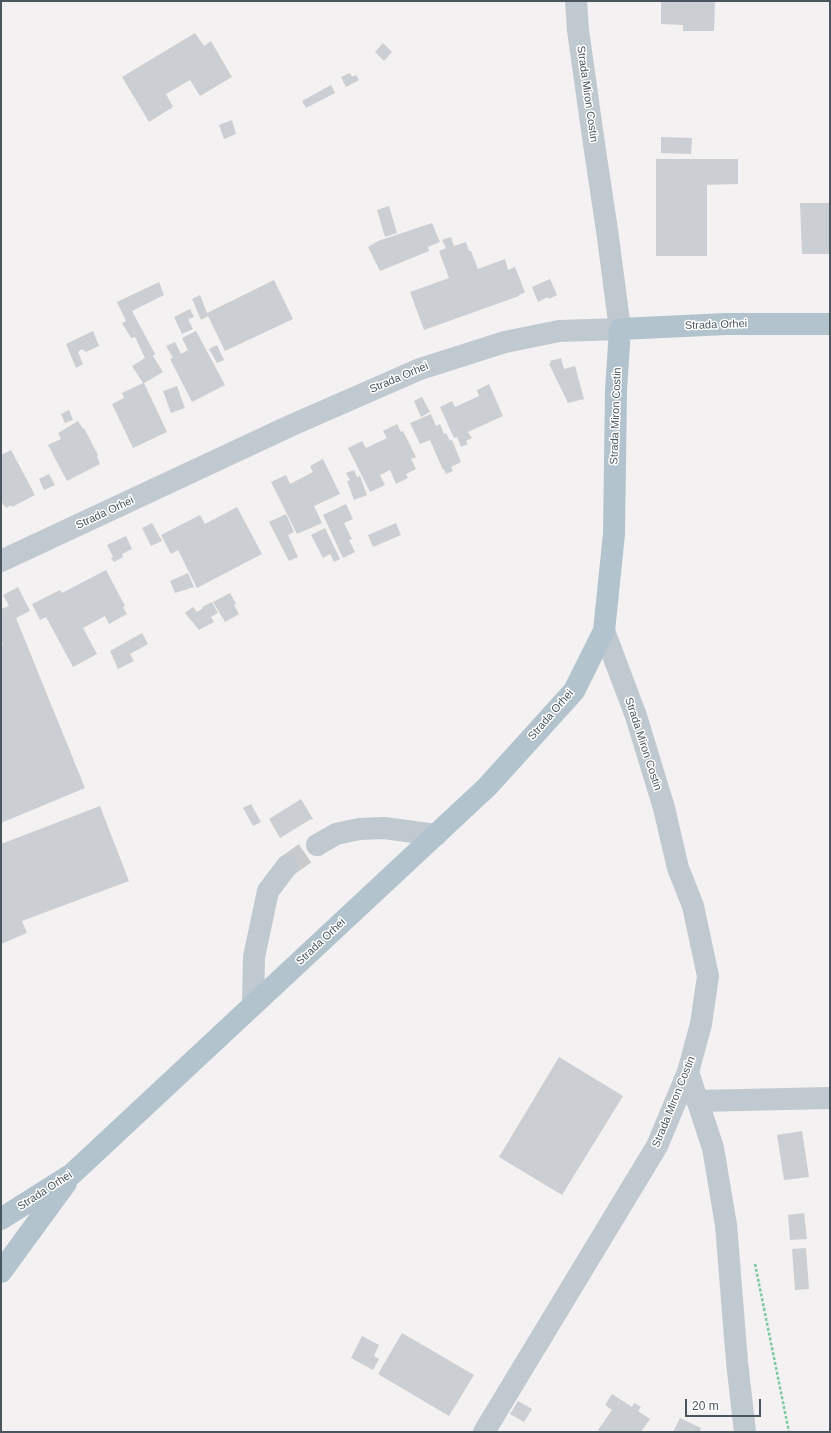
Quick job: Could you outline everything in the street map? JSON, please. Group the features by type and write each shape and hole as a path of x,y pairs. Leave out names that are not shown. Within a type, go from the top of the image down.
{"main road":[{"name":"Strada Orhei","path":"620,329 726,324 830,324"},
{"name":"Strada Miron Costin","path":"604,631 614,534 616,397 620,329"},
{"name":"Strada Orhei","path":"1,1219 72,1174 487,787 574,691 604,631"},
{"path":"1,1272 72,1174"}],"street":[{"name":"Strada Miron Costin","path":"576,1 578,30 620,329"},
{"name":"Strada Orhei","path":"1,561 292,424 420,369 505,342 558,331 620,329"},
{"name":"Strada Miron Costin","path":"484,1432 657,1146 688,1072 701,1024 708,976 693,906 678,868 664,808 640,730 604,631"},
{"path":"317,845 336,834 358,829 384,828 436,835"},
{"path":"253,1005 254,957 268,891 287,866"},
{"path":"688,1072 713,1148 726,1225 737,1362 745,1432"},
{"path":"697,1101 830,1098"}],"building":[{"path":"661,1 715,1 714,31 683,31 683,25 661,24"},
{"path":"195,33 204,46 211,41 232,77 200,96 190,80 166,94 173,107 149,122 122,77"},
{"path":"383,43 392,52 384,61 375,52"},
{"path":"350,73 352,77 356,75 359,80 346,87 341,77"},
{"path":"331,85 335,93 306,108 302,101"},
{"path":"232,120 236,134 224,139 219,125"},
{"path":"661,137 692,138 691,154 661,153"},
{"path":"656,159 738,159 738,184 702,185 707,185 707,256 656,256"},
{"path":"800,203 830,203 830,254 802,254"},
{"path":"389,206 397,233 385,237 377,210"},
{"path":"432,223 440,242 428,247 429,251 380,271 368,247 378,241"},
{"path":"451,237 454,246 466,242 478,269 505,259 508,270 515,267 525,292 519,296 424,330 410,292 449,278 439,251 446,248 442,240"},
{"path":"550,279 557,295 549,299 548,297 538,302 532,287"},
{"path":"274,280 293,319 225,351 208,316 201,320 192,299 200,295 207,313"},
{"path":"159,282 164,295 132,311 155,354 153,356 163,372 144,383 167,432 133,448 112,404 124,398 122,393 143,383 132,366 145,358 135,337 131,338 122,323 126,321 117,302"},
{"path":"190,309 194,317 188,319 193,329 182,334 174,317"},
{"path":"93,331 99,346 86,352 82,349 78,352 83,364 76,368 66,344"},
{"path":"196,331 225,385 192,402 170,359 173,358 166,346 175,342 181,354 188,350 182,338"},
{"path":"217,345 224,360 217,363 209,349"},
{"path":"561,358 564,369 575,366 584,399 568,403 549,364 551,363 550,361"},
{"path":"489,384 503,416 468,432 472,438 466,441 468,444 461,447 457,437 454,438 440,407 452,401 455,407 479,396 477,390"},
{"path":"177,386 185,408 171,413 163,391"},
{"path":"422,397 430,412 421,417 414,401"},
{"path":"69,410 73,420 65,423 61,414"},
{"path":"431,414 436,426 440,424 444,434 446,433 450,441 452,440 461,462 451,467 453,471 446,474 430,440 420,444 410,423"},
{"path":"78,421 83,429 84,428 98,455 100,464 67,481 48,445 61,439 58,433"},
{"path":"397,424 401,432 403,431 416,457 411,459 416,469 406,474 408,478 396,484 390,470 380,475 385,485 370,492 348,448 362,441 366,448 387,438 383,431"},
{"path":"11,450 35,495 12,507 11,505 6,508 1,501 1,455"},
{"path":"323,459 340,494 314,506 322,523 297,534 271,482 286,475 290,484 313,472 310,466"},
{"path":"354,470 357,477 360,476 367,495 354,500 347,481 350,480 346,473"},
{"path":"49,474 55,485 44,490 39,479"},
{"path":"346,504 353,519 344,523 352,539 349,540 355,552 343,558 323,515"},
{"path":"237,507 262,554 197,588 178,550 171,554 161,535 200,515 205,524"},
{"path":"286,514 294,532 288,535 298,557 289,561 269,522"},
{"path":"152,523 162,541 151,546 142,528"},
{"path":"396,523 401,535 373,547 368,535"},
{"path":"325,528 340,559 334,562 330,554 323,558 311,535"},
{"path":"126,536 132,549 122,554 123,557 114,562 111,558 113,557 107,545"},
{"path":"106,570 125,606 123,607 127,614 109,624 105,616 83,628 97,654 73,667 46,617 40,620 32,604 60,590 62,593"},
{"path":"188,573 194,587 175,593 170,581"},
{"path":"18,587 30,611 16,618 85,788 1,823 1,645 3,644 1,640 1,609 9,606 3,595"},
{"path":"230,593 239,614 225,622 213,602"},
{"path":"212,602 218,613 211,617 214,622 199,630 185,613 193,607 197,612 203,608 202,607"},
{"path":"142,633 148,644 130,654 134,661 118,669 110,651"},
{"path":"301,799 313,819 280,838 269,819"},
{"path":"251,804 261,822 253,826 243,808"},
{"path":"100,806 129,881 22,921 27,933 1,944 1,844"},
{"path":"559,1057 623,1096 562,1195 499,1157"},
{"path":"802,1131 809,1177 784,1180 777,1135"},
{"path":"804,1213 807,1239 790,1240 788,1215"},
{"path":"806,1248 809,1289 795,1290 792,1249"},
{"path":"402,1333 474,1375 449,1416 378,1374"},
{"path":"362,1336 379,1345 374,1356 379,1359 373,1370 351,1358"},
{"path":"612,1394 632,1407 634,1403 641,1407 638,1411 650,1419 641,1432 601,1432 598,1430 612,1410 605,1405"},
{"path":"518,1401 532,1409 524,1422 510,1414"},
{"path":"680,1418 701,1428 700,1431 703,1432 673,1432"}],"tunnel":[{"path":"287,866 317,845"}]}
